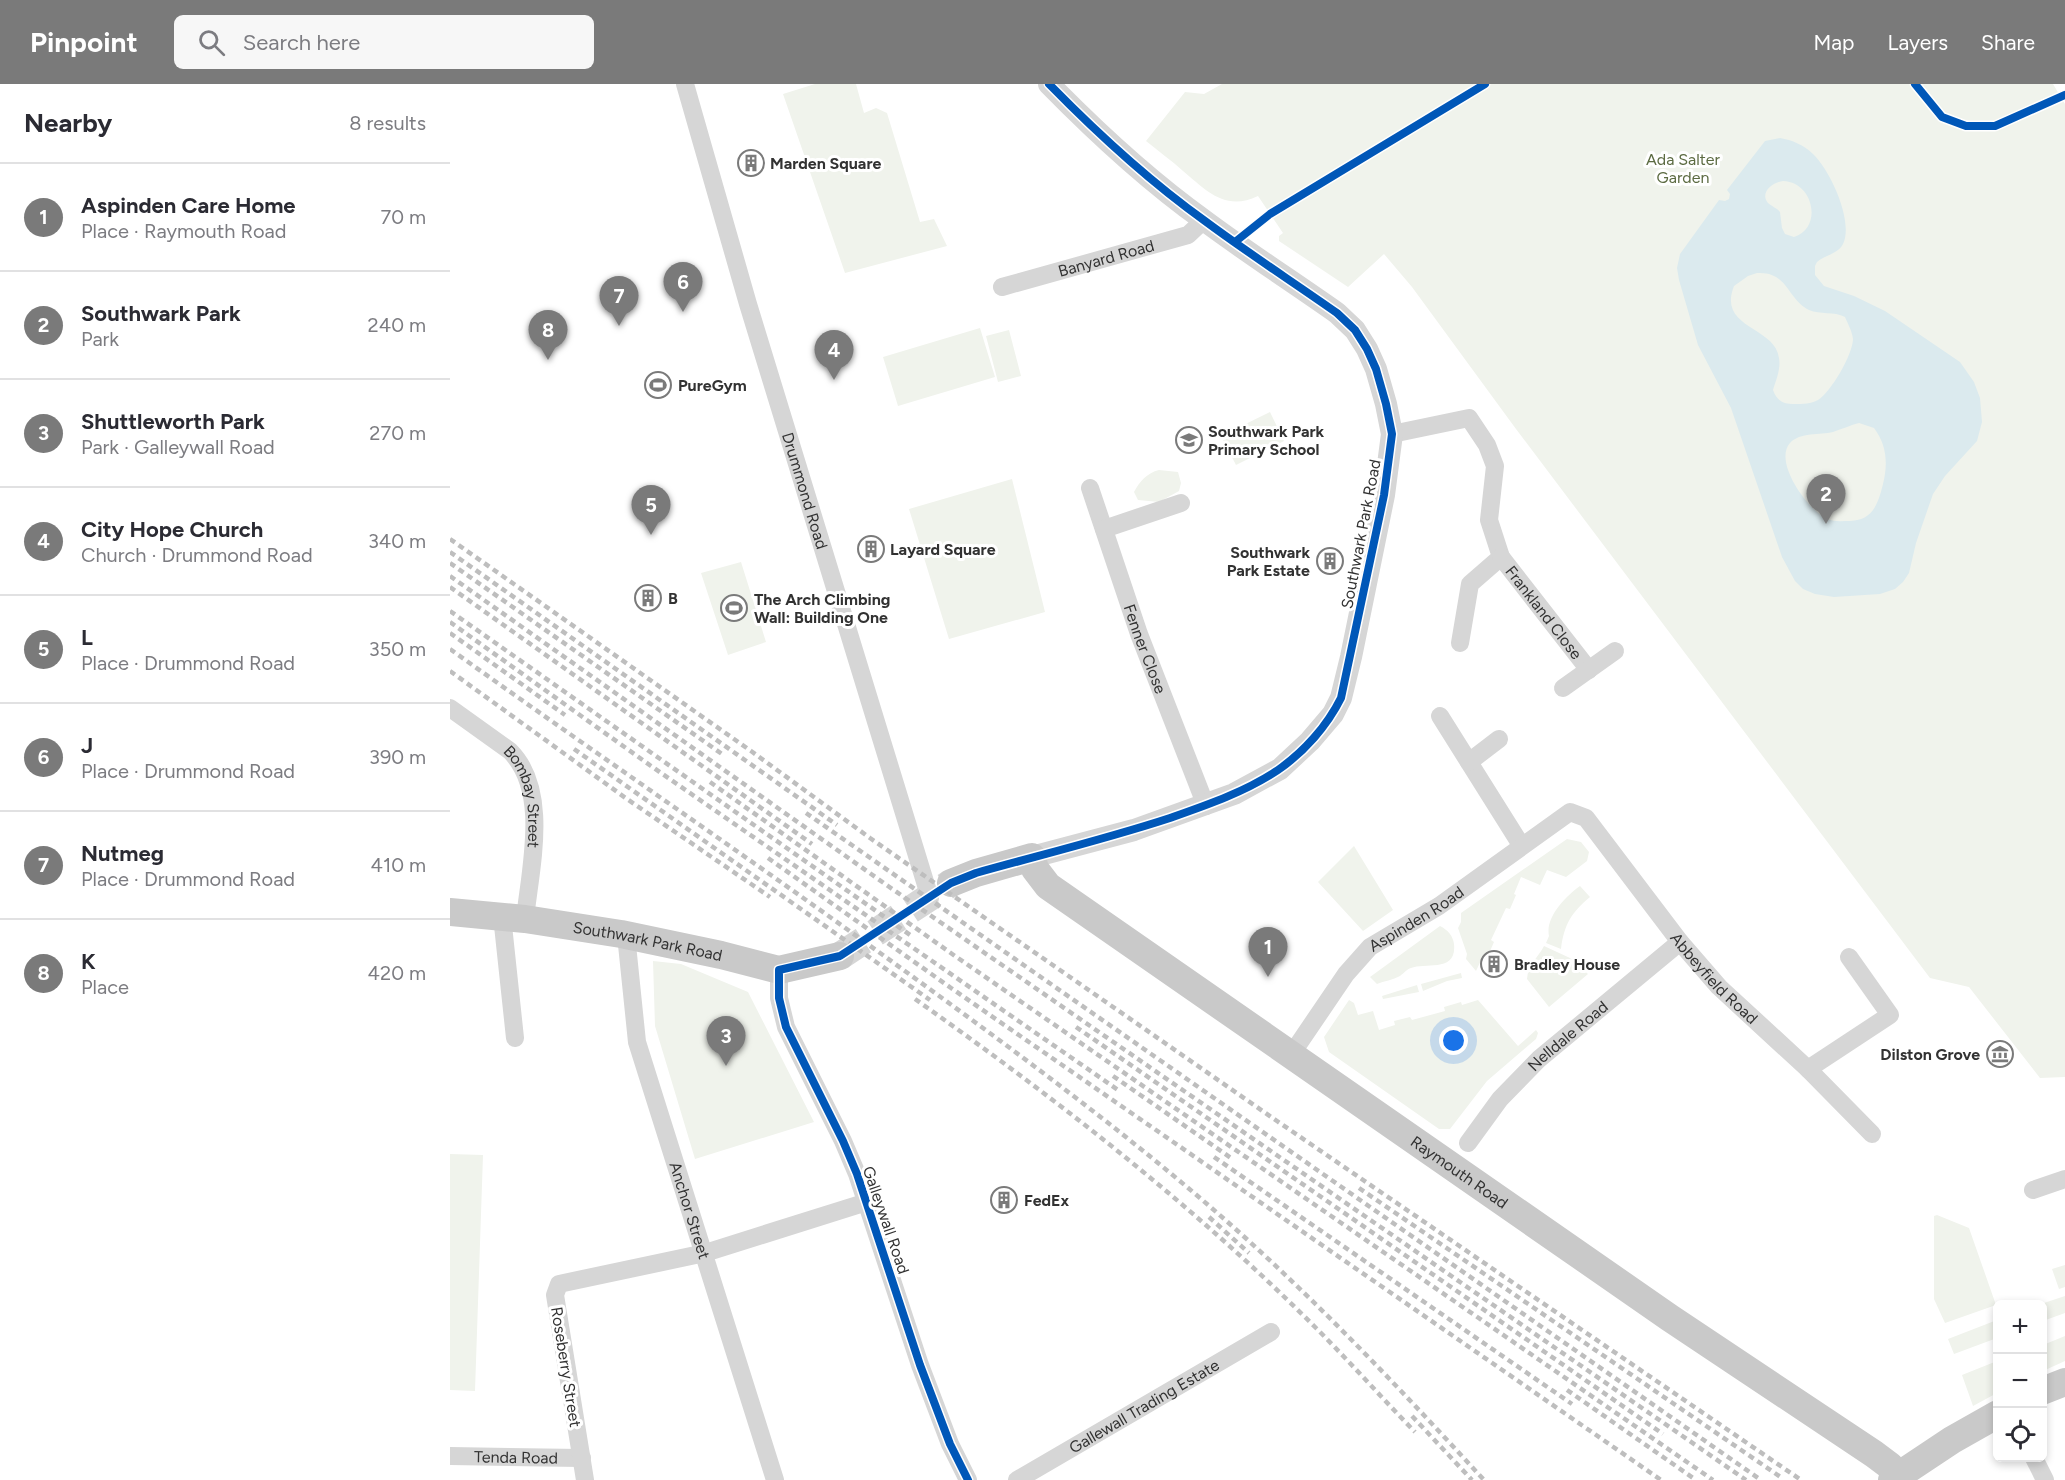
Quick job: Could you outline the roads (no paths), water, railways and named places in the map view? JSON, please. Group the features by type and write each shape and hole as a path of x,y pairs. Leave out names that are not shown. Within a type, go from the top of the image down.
{"main road":[{"name":"Southwark Park Road","path":"940,891 976,873 1032,857"},
{"name":"Raymouth Road","path":"1032,857 1035,869 1048,886 1670,1318 1874,1454 1890,1466 1895,1478"},
{"name":"Southwark Park Road","path":"450,912 514,918 626,935 779,970 840,956"},
{"path":"2047,1389 2065,1382"},
{"path":"1895,1478 1993,1417"}],"street":[{"name":"Drummond Road","path":"685,84 748,304 940,891"},
{"name":"Southwark Park Road","path":"1032,857 1134,830 1206,806 1234,794 1280,769 1310,741 1333,714 1341,698 1353,646 1384,495 1392,434 1376,369 1355,330 1338,313 1174,197 1082,117 1056,86"},
{"name":"Banyard Road","path":"1002,287 1188,235 1204,220"},
{"name":"Frankland Close","path":"1392,434 1469,418 1487,445 1495,466 1489,520 1501,556 1589,670"},
{"name":"Fenner Close","path":"1090,488 1139,634 1206,806"},
{"path":"1104,529 1181,503"},
{"name":"Frankland Close","path":"1460,643 1470,584 1501,556"},
{"path":"1563,688 1615,651"},
{"name":"Bombay Street","path":"450,708 510,751 518,759 528,777 534,819 532,862 514,918 515,1038"},
{"path":"1440,716 1521,845"},
{"path":"1469,762 1499,739"},
{"name":"Aspinden Road","path":"1290,1055 1347,974 1370,947 1439,906 1570,812"},
{"name":"Abbeyfield Road","path":"1570,812 1586,818 1680,942 1719,987 1808,1069 1872,1134"},
{"name":"Anchor Street","path":"626,935 638,1042 775,1480"},
{"name":"Nelldale Road","path":"1468,1143 1500,1099 1539,1059 1680,942"},
{"path":"1808,1069 1890,1015 1849,957"},
{"name":"Galleywall Road","path":"779,970 779,998 786,1027 843,1140 867,1202 924,1376 945,1433 968,1480"},
{"path":"2033,1190 2065,1179"},
{"name":"Roseberry Street","path":"585,1480 555,1295 559,1284 705,1253 867,1202"},
{"name":"Gallewall Trading Estate","path":"1017,1480 1271,1332"},
{"name":"Tenda Road","path":"450,1456 582,1458"},
{"path":"2036,1462 2045,1480"}],"tunnel":[{"path":"840,956 951,883"}],"railway":[{"path":"450,539 751,751 870,838 1277,1121 1801,1480"},
{"path":"450,552 837,825"},
{"path":"450,563 722,754"},
{"path":"450,576 888,886 1746,1480"},
{"path":"450,587 812,844"},
{"path":"450,611 913,937"},
{"path":"450,622 651,766 1118,1090"},
{"path":"450,633 565,715"},
{"path":"450,649 887,958 1006,1045 1123,1135 1238,1231 1311,1299 1484,1480"},
{"path":"450,671 627,799 770,897"},
{"path":"574,749 930,1000"},
{"path":"710,782 955,956 1713,1480"},
{"path":"806,813 1761,1480"},
{"path":"768,858 951,988 1661,1480"},
{"path":"915,999 1071,1114 1221,1238 1315,1327 1415,1432"},
{"path":"1076,1027 1663,1434"},
{"path":"1113,1076 1231,1158"},
{"path":"1214,1157 1572,1404"},
{"path":"1359,1188 1782,1478"},
{"path":"1209,1217 1249,1253"},
{"path":"1567,1390 1696,1480"},
{"path":"1412,1416 1472,1480"}],"place":[{"name":"Marden Square","path":"751,163"},
{"name":"J","path":"683,312"},
{"name":"Nutmeg","path":"619,326"},
{"name":"K","path":"548,360"},
{"name":"City Hope Church","path":"834,380"},
{"name":"PureGym","path":"658,385"},
{"name":"Southwark Park Primary School","path":"1189,440"},
{"name":"Southwark Park","path":"1826,524"},
{"name":"L","path":"651,535"},
{"name":"Layard Square","path":"871,549"},
{"name":"Southwark Park Estate","path":"1330,561"},
{"name":"B","path":"648,598"},
{"name":"The Arch Climbing Wall: Building One","path":"734,608"},
{"name":"Bradley House","path":"1494,964"},
{"name":"Aspinden Care Home","path":"1268,977"},
{"name":"Dilston Grove","path":"2000,1054"},
{"name":"Shuttleworth Park","path":"726,1066"},
{"name":"FedEx","path":"1004,1200"}],"park label":[{"name":"Ada Salter Garden","path":"1683,168"}]}
